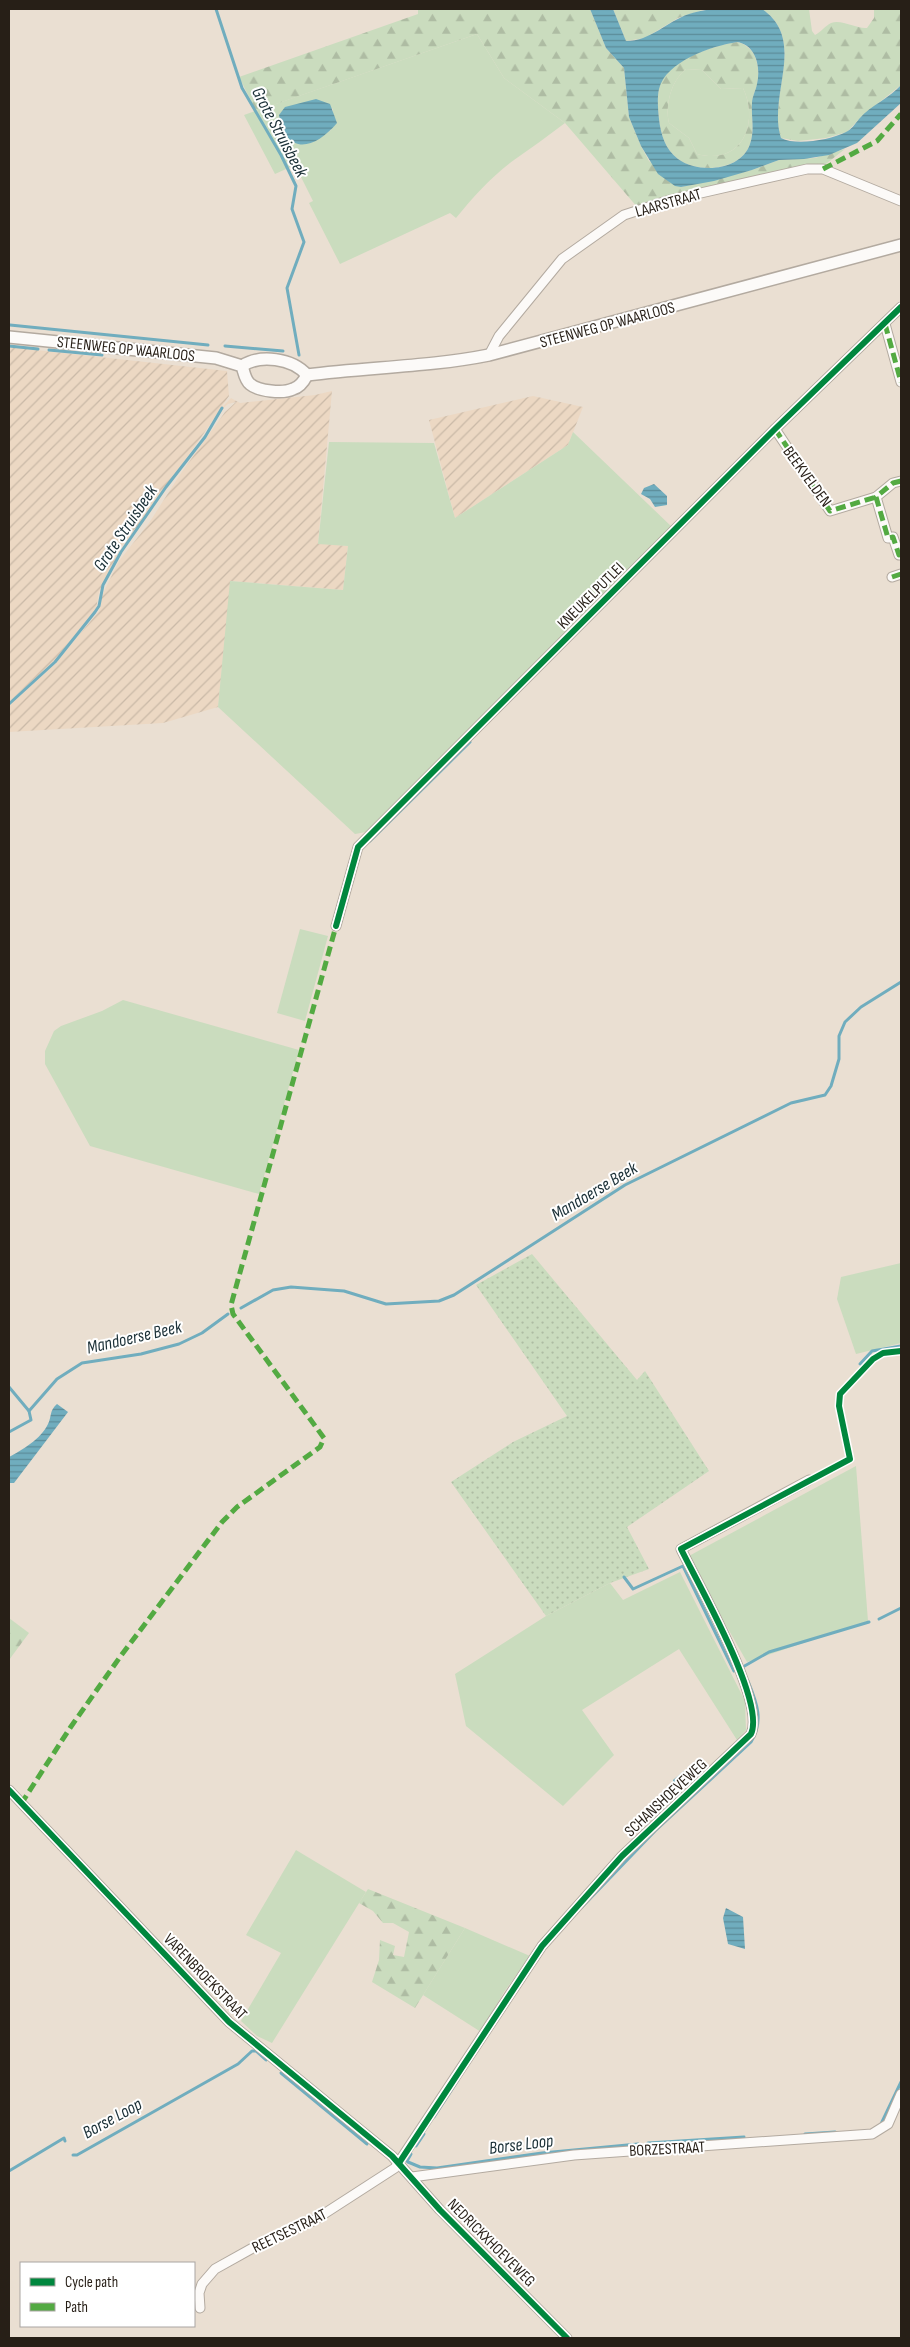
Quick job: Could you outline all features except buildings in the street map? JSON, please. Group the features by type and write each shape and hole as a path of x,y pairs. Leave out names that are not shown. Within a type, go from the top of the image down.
{"street":[{"name":"LAARSTRAAT","path":"489,355 498,336 562,259 624,215 670,200 797,170 823,169 901,201"},
{"name":"STEENWEG OP WAARLOOS","path":"9,336 216,358 242,366 251,360 289,362 302,369 307,375 353,369 426,364 489,355 901,245"},
{"name":"KNEUKELPUTLEI","path":"336,926 358,847 775,429 901,307"},
{"path":"885,324 901,382"},
{"path":"242,366 246,380 251,386 264,389 291,390 300,386 307,375"},
{"name":"BEEKVELDEN","path":"775,429 830,511 876,497 893,483 901,481"},
{"path":"876,497 888,538 893,537 900,557"},
{"name":"SCHANSHOEVEWEG","path":"399,2163 542,1946 622,1856 751,1734 754,1724 750,1698 730,1648 681,1549 809,1480"},
{"name":"VARENBROEKSTRAAT","path":"9,1790 229,2022 399,2163"},
{"name":"BORZESTRAAT","path":"412,2177 594,2153 872,2134 888,2124 901,2094"},
{"name":"NEDRICKXHOEVEWEG","path":"399,2163 440,2210 567,2338"},
{"name":"REETSESTRAAT","path":"200,2308 199,2293 202,2284 215,2269 267,2240 313,2221 387,2175 399,2163"}],"shaded area":[{"path":"9,347 227,371 229,396 220,409 231,398 240,403 315,395 332,391 318,543 348,546 343,590 231,581 218,707 163,723 9,732 9,706 55,664 99,611 102,595 119,561 149,523 181,473 225,412 236,402 228,404 218,413 144,519 123,544 99,592 96,609 53,662 9,702"},
{"path":"533,396 583,407 568,445 455,518 429,420"}],"green space":[{"path":"418,9 590,9 606,48 624,68 629,117 641,146 649,161 681,187 752,170 779,160 815,158 845,149 822,167 638,208 565,123 504,78 477,34 256,111 239,77 418,14"},
{"path":"613,9 706,9 678,18 645,38 626,41"},
{"path":"762,9 809,9 812,31 815,35 829,24 835,22 867,28 874,18 874,9 901,9 901,85 861,117 847,132 826,138 798,141 781,138 778,122 785,52 782,36 775,22"},
{"path":"477,34 504,78 565,123 498,173 456,218 450,213 340,264 309,203 313,201 295,165 275,174 244,115","holes":["333,108 331,130 311,143"]},
{"path":"737,42 749,48 753,53 756,58 758,71 752,101 753,129 750,144 738,160 729,165 707,168 686,164 670,151 661,131 658,100 659,88 663,78 680,62 691,56 715,47","holes":["686,69 702,70 721,89 743,88 748,102 748,128 743,139 735,148 725,154 712,156 697,154 689,138 669,123 670,94 676,80"]},
{"path":"686,69 702,70 721,89 743,88 748,102 748,128 743,139 735,148 725,154 712,156 697,154 689,138 669,123 670,94 676,80"},
{"path":"573,432 673,528 366,832 355,834 218,707 230,581 343,590 348,546 318,544 329,442 434,443 455,518 568,445"},
{"path":"300,929 328,936 305,1021 277,1013"},
{"path":"123,1000 299,1050 259,1194 90,1146 45,1064 45,1051 54,1031 61,1026 102,1011"},
{"path":"532,1254 637,1380 645,1371 709,1471 627,1527 649,1569 610,1583 546,1616 451,1482 513,1442 567,1416 476,1285"},
{"path":"901,1263 901,1343 856,1354 837,1299 841,1277"},
{"path":"856,1466 868,1621 747,1662 687,1557"},
{"path":"680,1572 745,1701 746,1730 737,1740 679,1649 582,1710 614,1755 563,1806 466,1726 455,1674 546,1616 610,1583 623,1600"},
{"path":"9,1618 29,1633 9,1660"},
{"path":"296,1850 366,1892 272,2043 257,2036 241,2021 281,1953 246,1935"},
{"path":"368,1889 465,1928 415,2008 372,1982 379,1960 380,1940 395,1946 393,1955 404,1957 409,1932 393,1923 383,1923 373,1911 359,1903"},
{"path":"465,1928 530,1956 504,1992 481,2032 423,1995"}],"water":[{"path":"726,8 762,9 775,22 782,36 785,52 778,122 781,138 795,142 804,142 846,132 864,114 901,85 901,103 857,143 829,155 779,160 714,181 681,187 675,186 658,174 641,146 629,117 624,68 606,48 590,9 613,9 626,41 651,35 681,17 698,11","holes":["737,42 753,52 758,71 757,84 752,101 753,129 750,144 745,153 729,165 708,168 687,164 674,155 662,136 658,100 659,89 663,79 671,70 691,56 715,47"]},
{"path":"316,99 330,104 337,123 320,139 311,143 295,143 288,138 279,115 285,107"},
{"path":"654,484 667,496 667,505 655,507 650,499 641,494 644,488"},
{"path":"57,1404 68,1412 14,1483 9,1483 9,1457 41,1434"},
{"path":"684,1771 689,1777 677,1786 673,1780"},
{"path":"726,1908 743,1917 745,1949 728,1944 723,1918"}],"waterway":[{"name":"Grote Struisbeek","path":"216,9 242,88 281,155 296,186 292,209 304,242 287,288 299,355"},
{"path":"10,325 208,345"},
{"path":"9,346 38,349"},
{"path":"225,346 283,351"},
{"path":"49,350 102,355"},
{"name":"Grote Struisbeek","path":"9,704 55,662 95,612 99,606 103,585 121,552 166,487 205,437 222,408"},
{"path":"370,841 470,742"},
{"name":"Mandoerse Beek","path":"241,1308 273,1290 291,1287 344,1291 386,1304 439,1301 454,1295 625,1185 791,1103 825,1095 831,1086 839,1059 839,1036 845,1022 861,1007 901,982"},
{"name":"Mandoerse Beek","path":"29,1411 57,1379 82,1363 141,1354 179,1344 202,1333 228,1314"},
{"path":"860,1364 872,1351 901,1346"},
{"name":"Mandoerse Beek","path":"9,1387 29,1411 31,1420 9,1432"},
{"path":"624,1577 633,1589 683,1566 734,1671"},
{"path":"879,1619 901,1608"},
{"path":"741,1668 769,1652 869,1622"},
{"path":"582,1907 655,1831 751,1742 757,1727 758,1712 748,1681"},
{"name":"Borse Loop","path":"73,2155 77,2155 238,2064 252,2051 256,2051 266,2060"},
{"name":"Borse Loop","path":"281,2073 367,2144"},
{"path":"434,2117 458,2080"},
{"name":"Borse Loop","path":"881,2124 901,2082"},
{"name":"Borse Loop","path":"805,2134 835,2132"},
{"path":"416,2146 424,2134"},
{"name":"Borse Loop","path":"648,2143 744,2137"},
{"name":"Borse Loop","path":"9,2171 64,2138 65,2141"},
{"name":"Borse Loop","path":"408,2162 420,2167 437,2168 542,2153 638,2144"},
{"path":"407,2161 411,2154"}],"marked path":[{"path":"823,169 877,141 901,114"},
{"path":"885,324 901,382"},
{"path":"775,429 830,511 876,497"},
{"path":"901,481 893,483 876,497 888,538 893,537 899,555 901,554"},
{"path":"892,577 901,574"},
{"path":"21,1804 70,1728 120,1657 222,1522 237,1507 320,1447 324,1438 233,1314 231,1305 336,926"}],"cycle path":[{"path":"336,926 358,847 775,429 901,307"},
{"path":"399,2163 542,1946 622,1856 751,1734 753,1718 749,1697 740,1671 715,1614 681,1549 850,1459 839,1406 840,1394 873,1359 883,1353 901,1351"},
{"path":"9,1790 229,2022 392,2156 440,2210 567,2338"}]}
